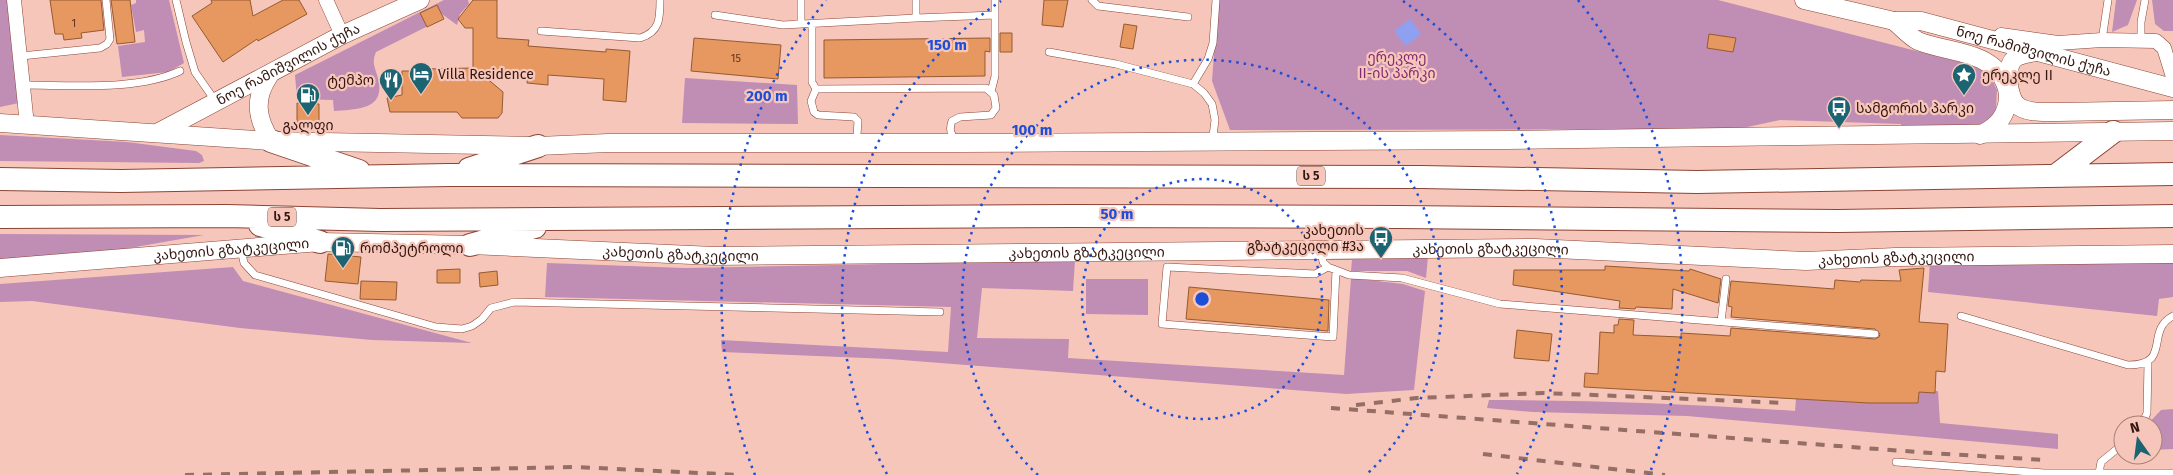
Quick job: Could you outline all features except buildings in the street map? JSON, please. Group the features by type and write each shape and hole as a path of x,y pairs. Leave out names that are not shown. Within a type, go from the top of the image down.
{"highway":[{"path":"2055,176 2113,132"},
{"path":"271,140 374,176"},
{"path":"449,175 538,146"},
{"name":"ს 5","path":"0,179 121,181 449,175 1422,177 1696,182 2173,174"},
{"path":"227,216 320,242"},
{"name":"კახეთის გზატკეცილი","path":"0,217 227,216 380,220 1399,217 1838,221 2173,216"},
{"path":"470,245 565,220"}],"street":[{"path":"14,0 27,125"},
{"path":"326,0 342,36"},
{"name":"ნოე რამიშვილის ქუჩა","path":"158,132 269,76 342,36 420,0"},
{"name":"ნოე რამიშვილის ქუჩა","path":"1804,0 1894,21 1921,21 2173,88"},
{"name":"ნოე რამიშვილის ქუჩა","path":"1894,21 1916,40 1986,61 2001,74 2016,104 2022,108 2039,112 2173,110"},
{"path":"1967,34 2058,43 2102,40 2156,41 2164,48 2173,77"},
{"path":"1980,135 1994,128 2002,119 2007,104 2011,64 2014,59 2037,52"},
{"path":"269,76 262,86 258,99 262,128 271,140"},
{"path":"0,123 271,140 538,146 608,143 959,143 1980,135 2173,131"},
{"name":"კახეთის გზატკეცილი","path":"0,268 320,242 470,245 714,256 1535,248 1806,261 2173,254"}],"lane":[{"path":"21,56 100,48 107,44 110,39 106,0"},
{"path":"176,0 195,72 216,103"},
{"path":"541,31 640,38 649,35 660,19 660,0"},
{"path":"801,0 801,24"},
{"path":"916,0 916,18"},
{"path":"991,92 995,76 995,0"},
{"path":"1092,0 1098,6 1188,17"},
{"path":"1193,84 1208,59 1213,43 1216,0"},
{"path":"2102,40 2108,0"},
{"path":"2141,41 2144,0"},
{"path":"715,15 783,25 995,15"},
{"path":"812,24 812,82 816,90"},
{"path":"1049,52 1116,64 1193,84 1204,93 1212,104 1215,120 1213,136 1208,141"},
{"path":"23,85 147,82 180,71"},
{"path":"847,143 854,140 857,135 858,121 854,116 818,115 814,112 811,101 816,90 822,88 986,88 994,95 996,108 991,115 960,117 952,121 950,128 952,136 959,143"},
{"path":"241,248 244,263 255,275 436,327 462,329 472,326 482,319 491,308 514,302 940,312"},
{"path":"1322,250 1323,262 1328,267 1349,275 1402,278 1500,304 1875,334"},
{"path":"1328,267 1315,274 1167,267 1162,324 1333,337 1336,270"},
{"path":"1721,322 1726,279"},
{"path":"1961,316 2128,365 2148,363 2154,358 2162,324 2173,316"},
{"path":"2146,415 2148,363"},
{"path":"2099,473 2101,462 2113,452"},
{"path":"1896,462 2044,473 2173,473"}],"green space":[{"path":"0,0 8,0 19,103 0,107"},
{"path":"136,0 169,0 184,63 168,72 122,77 118,46 145,42 144,30 136,32 131,5 136,3"},
{"path":"444,0 468,0 469,4 460,14 457,25 435,9 423,15 428,26 376,52 374,64 379,87 375,101 361,108 334,111 333,100 297,99 295,75"},
{"name":"ერეკლე II-ის პარკი","path":"1218,0 1718,0 1971,65 1989,74 1997,90 1996,108 1993,117 1980,126 1901,130 1901,124 1780,120 1738,129 1230,130 1212,81"},
{"path":"2116,0 2137,0 2128,25 2112,32"},
{"path":"2152,0 2173,0 2173,31 2164,31 2155,24"},
{"path":"685,78 797,85 798,124 682,123"},
{"path":"0,135 127,142 196,151 202,155 204,161 199,163 0,161"},
{"path":"0,234 204,235 124,249 0,261"},
{"path":"1334,256 1428,256 1426,278 1407,271 1351,271 1352,260 1328,260"},
{"path":"2173,258 2173,297 2159,299 2157,316 1928,292 1930,261"},
{"path":"1075,260 1073,291 982,288 977,338 1069,339 1068,358 1344,375 1351,278 1403,284 1425,291 1414,390 1346,394 889,359 722,352 721,340 948,352 951,307 545,297 547,263 685,268"},
{"path":"233,267 243,281 472,343 372,340 240,328 32,301 0,302 0,284"},
{"path":"1086,279 1148,279 1148,315 1086,314"},
{"path":"1938,391 1940,423 2058,434 2058,449 1687,416 1533,412 1487,408 1489,400 1527,400 1719,406 1795,411 1796,399 1867,403 1918,403 1919,392"},
{"path":"2173,409 2173,449 2163,450 2163,415 2156,415 2161,410"}],"water":[{"path":"1410,19 1421,34 1406,46 1394,31"}],"railway":[{"path":"1356,405 1417,398 1544,393 1787,403"},
{"path":"1331,408 2045,460"},
{"path":"1483,454 1665,475"},
{"path":"185,475 576,467 741,475"}],"place":[{"name":"Villa Residence","path":"421,95"},
{"name":"ერეკლე II","path":"1964,96"},
{"name":"ტემპო","path":"391,101"},
{"name":"გალფი","path":"308,116"},
{"name":"სამგორის პარკი","path":"1839,129"},
{"name":"კახეთის გზატკეცილი #3ა","path":"1381,259"},
{"name":"რომპეტროლი","path":"343,269"}]}
